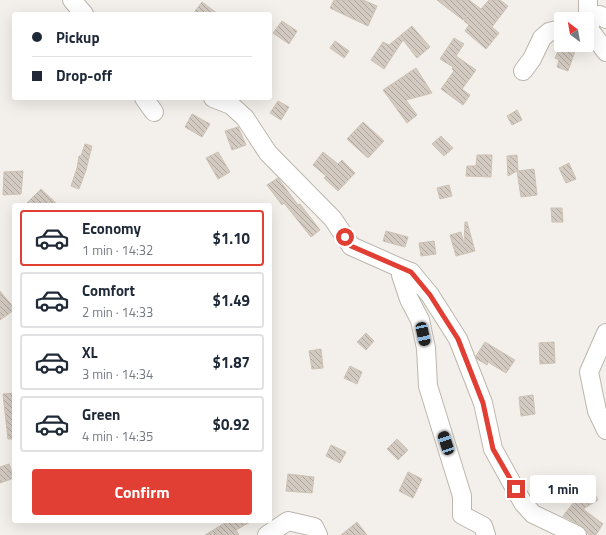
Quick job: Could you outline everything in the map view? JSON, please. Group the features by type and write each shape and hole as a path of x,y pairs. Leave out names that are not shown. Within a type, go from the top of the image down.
{"street":[{"path":"71,0 69,7 72,12"},
{"path":"71,0 82,12"},
{"path":"588,0 588,12 595,19 589,29 606,52"},
{"path":"524,71 532,59 542,38 549,32 554,31"},
{"path":"218,100 231,105 245,118 268,153 333,219 351,246 411,272 430,295 458,339 483,403 493,449 523,503 533,514 577,535"},
{"path":"405,270 401,275 409,300 420,320 426,348 428,386 462,496 462,515 483,526 486,535"},
{"path":"606,333 589,372 597,411 606,430"},
{"path":"266,535 288,521 314,527 318,535"}],"building":[{"path":"334,0 363,0 377,6 368,26 330,8"},
{"path":"437,0 469,0 481,9 489,0 500,0 508,6 492,27 499,33 486,49 465,31 469,25 464,21 467,16 463,20"},
{"path":"202,2 215,12 194,12"},
{"path":"282,21 297,31 289,44 273,33"},
{"path":"412,26 430,47 417,58 403,40 384,69 371,60 383,42 389,45"},
{"path":"454,38 464,44 456,56 476,70 462,89 470,95 463,105 441,89 454,71 452,69 453,67 440,59"},
{"path":"335,41 349,51 344,58 330,48"},
{"path":"558,52 575,52 568,71 557,67 559,60 555,58"},
{"path":"416,68 432,93 406,100 417,115 407,123 383,90"},
{"path":"278,101 289,107 281,120 270,113"},
{"path":"517,110 522,120 512,125 507,116"},
{"path":"192,114 210,124 202,137 185,127"},
{"path":"363,122 384,141 368,158 347,139"},
{"path":"238,127 246,145 232,150 225,131"},
{"path":"441,136 453,148 444,156 432,144"},
{"path":"85,144 92,146 86,170 79,189 71,186 79,156 81,156"},
{"path":"218,152 230,172 218,179 206,158"},
{"path":"323,152 338,164 342,160 355,173 338,191 324,178 326,176 313,165"},
{"path":"477,155 492,155 491,177 466,176 467,166 476,166"},
{"path":"517,155 518,171 534,169 537,195 521,197 517,171 508,176 507,156"},
{"path":"569,163 576,179 566,183 559,168"},
{"path":"23,171 21,194 3,195 4,172"},
{"path":"278,178 298,205 300,204 320,230 311,237 284,203 282,205 267,185"},
{"path":"449,185 452,196 440,199 437,188"},
{"path":"41,189 56,203 27,203"},
{"path":"551,208 562,208 563,222 552,222"},
{"path":"465,222 467,222 475,251 456,256 450,235 461,232 464,244"},
{"path":"386,231 408,237 405,247 383,241"},
{"path":"434,241 436,254 421,256 419,243"},
{"path":"0,291 12,306 12,311 0,320"},
{"path":"366,333 374,341 366,350 357,342"},
{"path":"485,342 515,360 506,373 488,362 487,365 477,359 476,356"},
{"path":"554,342 555,363 540,364 539,343"},
{"path":"321,349 323,368 312,369 309,351"},
{"path":"350,366 362,372 357,384 344,378"},
{"path":"12,393 12,439 8,439 3,394"},
{"path":"533,395 535,414 521,416 519,397"},
{"path":"397,439 408,450 398,460 387,449"},
{"path":"331,445 346,452 340,463 326,456"},
{"path":"9,464 12,472 12,479 0,483 0,467"},
{"path":"408,472 422,479 413,498 399,491"},
{"path":"288,474 314,477 312,493 286,491"},
{"path":"592,489 598,500 583,509 603,524 596,535 589,535 582,526 563,516 577,498"},
{"path":"357,522 367,535 341,535"},
{"path":"225,523 248,523 236,530 239,535 205,535"}],"route":[{"path":"345,237 351,246 411,272 430,295 458,339 483,403 493,449 516,489"}]}
